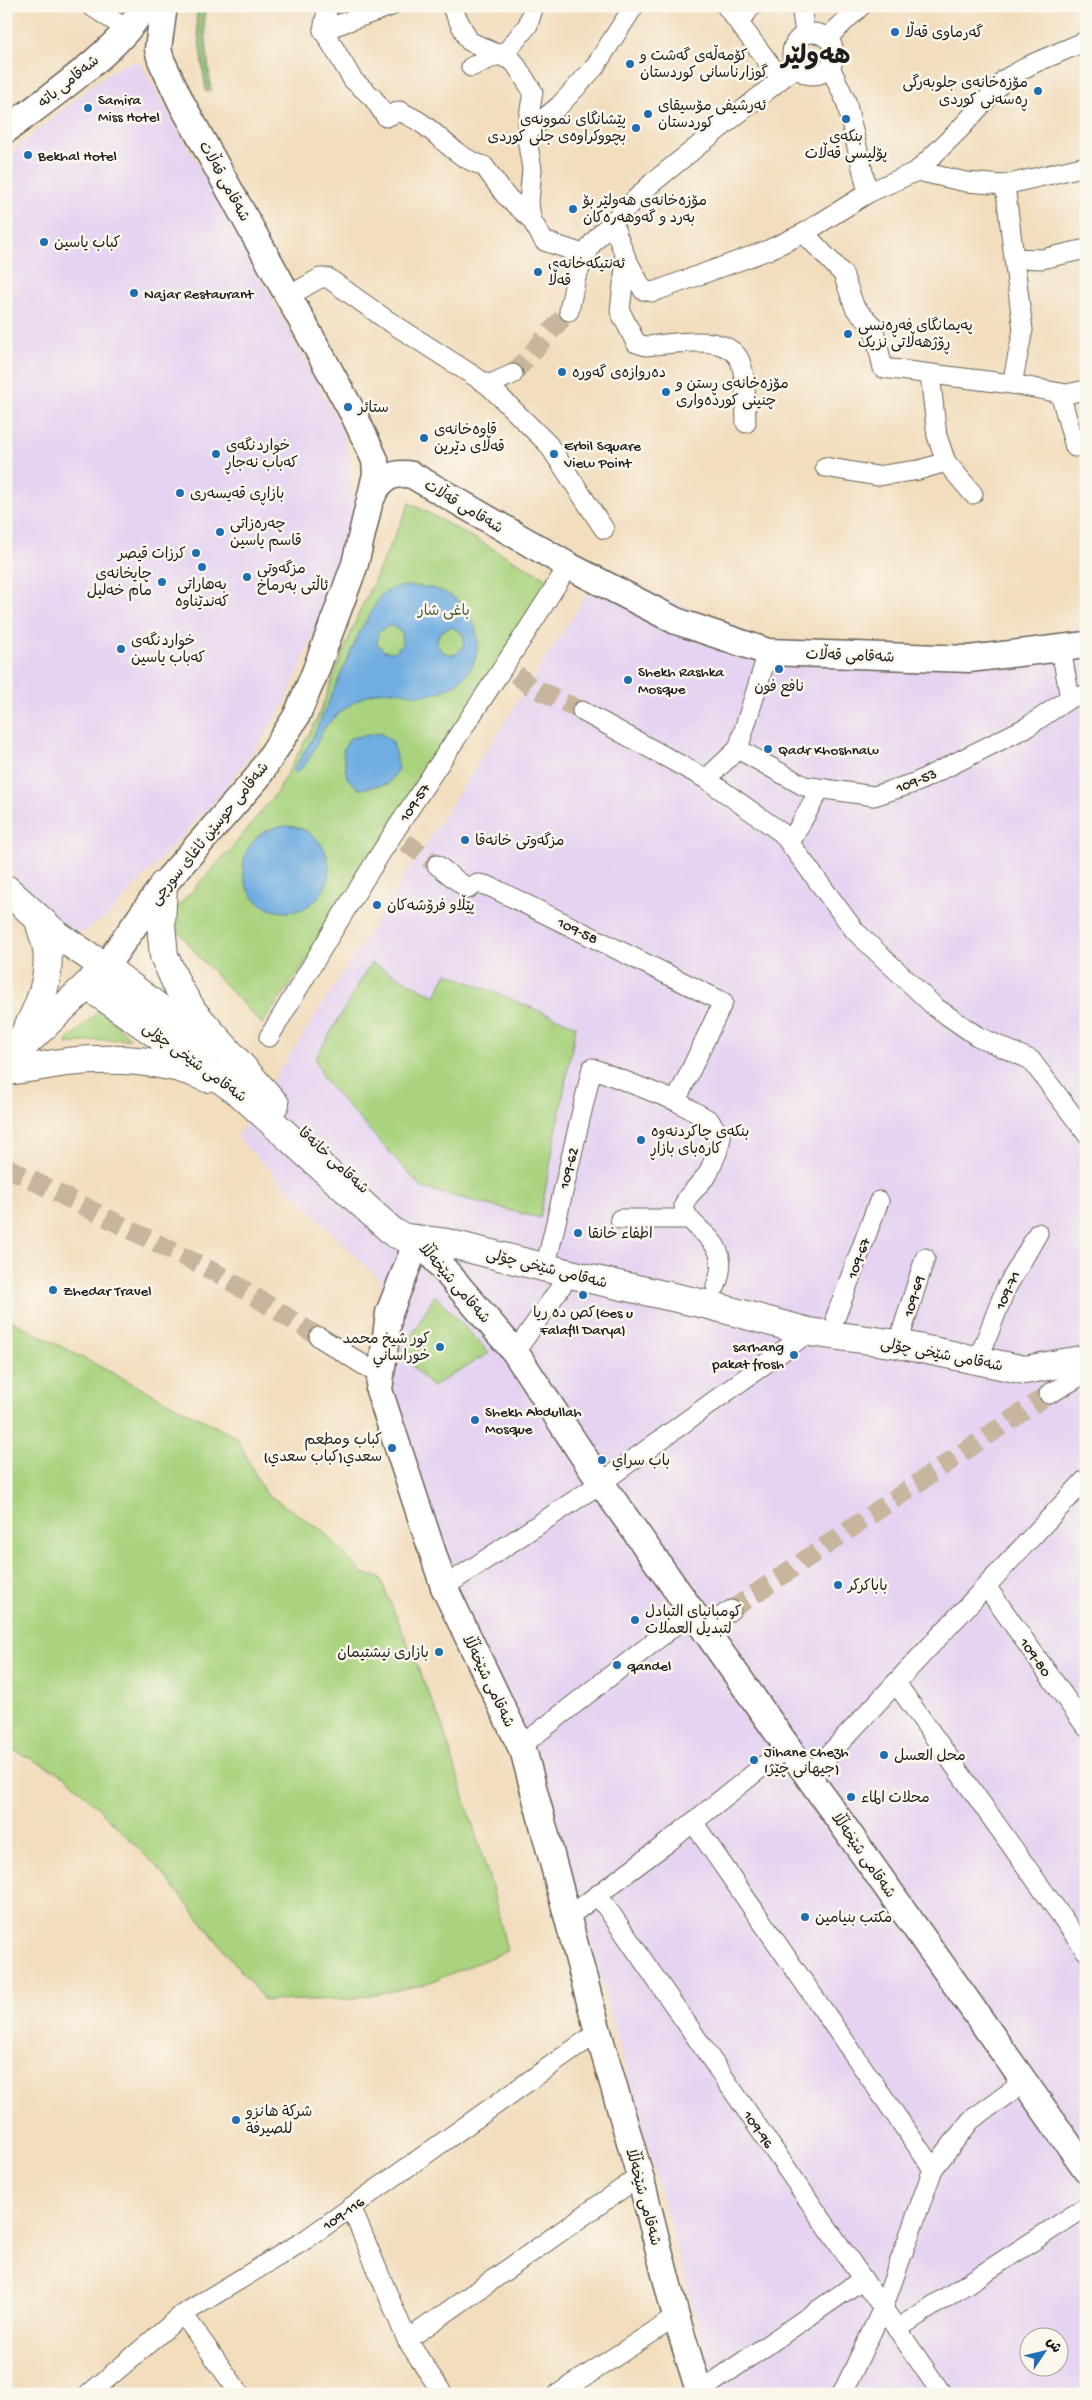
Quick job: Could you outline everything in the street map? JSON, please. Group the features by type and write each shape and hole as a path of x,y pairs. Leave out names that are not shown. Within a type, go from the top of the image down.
{"main road":[{"path":"143,6 138,18 128,30 158,49"},
{"name":"شەقامی قەڵات","path":"164,6 158,49 161,60 182,104 287,297 354,415 375,460 376,474 372,496"},
{"name":"شەقامی باتە","path":"11,120 86,68 128,30"},
{"name":"شەقامی قەڵات","path":"372,496 378,485 387,477 399,474 412,475 569,566 676,621 768,652 969,658 1073,647"},
{"name":"شەقامی حوسێن ئاغای سورچی","path":"96,977 163,885 257,778 296,716 314,675 355,564 372,496"},
{"path":"163,885 161,924 164,956 178,987 194,1013 246,1085"},
{"name":"شەقامی شێخی چۆلی","path":"6,889 96,977 246,1085"},
{"path":"8,1063 36,1013 47,974 47,949 39,920"},
{"path":"8,1063 96,977"},
{"path":"8,1063 111,1060 153,1063 246,1085"},
{"name":"شەقامی خانەقا","path":"246,1085 265,1095 418,1239"},
{"name":"شەقامی شێخی چۆلی","path":"418,1239 447,1244 558,1272 709,1305 809,1332 898,1344 1025,1370 1086,1359"},
{"name":"شەقامی شێخەڵڵا","path":"700,2393 676,2317 640,2176 598,2032 521,1746 444,1587 379,1390 389,1313 418,1239 515,1352 601,1483 697,1620 1024,2082 1083,2160"}],"street":[{"path":"91,6 128,30"},
{"path":"328,6 323,30 353,80 372,98 386,117 400,111 424,124 444,144 471,162 484,166 504,195 531,219 544,241 566,250 586,255"},
{"path":"323,30 391,6"},
{"path":"451,6 469,41 514,62 533,92 526,133 532,169 529,202 531,219"},
{"path":"471,67 507,51 528,25 534,6"},
{"path":"526,133 559,106 594,68 634,6"},
{"path":"726,6 781,79"},
{"path":"739,22 752,6"},
{"path":"801,6 805,34"},
{"path":"827,38 861,6"},
{"path":"817,33 827,38 834,49 835,56 830,68 826,72 813,76 801,72 793,61 793,48 799,38 805,34 817,33"},
{"path":"612,222 626,258 643,290 652,292 768,250 804,233 868,193 917,171 960,129 1005,79 1032,64 1086,41"},
{"path":"569,311 576,277 586,255 591,245 612,222 652,183 796,67"},
{"path":"830,68 846,102 868,193"},
{"path":"917,171 966,182 1005,185 1086,166"},
{"path":"1005,185 1023,330 1012,384"},
{"path":"804,233 843,274 855,308 873,326 883,368 1012,384 1066,394 1086,390"},
{"path":"1014,258 1042,259 1086,249"},
{"path":"626,258 620,311 636,343 646,346 710,342 726,346 740,360 746,423"},
{"path":"287,297 320,278 328,278 384,318 488,384 548,444 604,529"},
{"path":"488,384 513,374"},
{"path":"930,374 937,436 946,462 973,494"},
{"path":"1060,393 1075,447"},
{"path":"825,467 878,476 918,470 946,462"},
{"name":"109-57","path":"269,1037 337,923 399,838 511,669 565,571"},
{"path":"1073,647 1078,697"},
{"path":"706,779 738,749 768,652"},
{"name":"109-53","path":"738,749 804,786 874,796 916,782 1027,727 1078,697"},
{"path":"582,711 706,779 782,834 855,932 935,1007 977,1036 1031,1060 1086,1134"},
{"path":"790,844 820,789"},
{"name":"109-58","path":"437,865 468,889 472,884 479,883 493,888 723,1002 676,1101"},
{"name":"109-62","path":"515,1352 558,1272 592,1068 676,1101"},
{"path":"676,1101 709,1120 720,1137 719,1148 708,1174 687,1198 684,1205 684,1212 688,1219 707,1234 717,1248 722,1273 716,1286"},
{"name":"109-67","path":"836,1316 879,1200"},
{"path":"620,1219 688,1219"},
{"name":"109-71","path":"982,1350 1004,1290 1038,1233"},
{"name":"109-69","path":"901,1334 925,1258"},
{"path":"444,1587 601,1483 809,1332"},
{"path":"319,1337 381,1376"},
{"path":"1049,1394 1086,1372"},
{"path":"808,1777 1086,1479"},
{"name":"109-80","path":"986,1586 1082,1715"},
{"path":"521,1746 697,1620 731,1610"},
{"path":"896,1683 1086,1951"},
{"path":"568,1917 693,1822 787,1747"},
{"path":"693,1822 933,2169"},
{"name":"109-96","path":"598,1895 942,2394"},
{"name":"109-116","path":"89,2394 183,2314 305,2240 598,2032"},
{"path":"842,2394 883,2308 933,2169 972,2120 1024,2082"},
{"path":"407,2340 640,2176"},
{"path":"351,2207 407,2340 443,2394"},
{"path":"897,2329 1086,2207"},
{"path":"700,2393 863,2279"},
{"path":"183,2314 240,2394"},
{"path":"558,2394 676,2317"}],"shaded area":[{"name":"بازاڕی قەیسەری","path":"136,61 141,64 243,244 341,427 349,456 354,504 339,576 284,705 265,735 221,794 110,914 85,931 77,933 37,906 6,867 6,157 95,83 120,66"},
{"path":"602,571 764,640 949,651 1086,627 1086,2394 717,2394 545,1779 405,1475 372,1398 382,1282 237,1137"}],"green space":[{"path":"198,6 206,6 204,19 211,91 206,92 196,19"},
{"name":"باغی شار","path":"410,503 555,583 302,968 262,1024 199,957 168,917 231,849 277,792 317,719 358,615"},
{"path":"371,963 435,996 447,973 576,1026 540,1218 422,1188 324,1080 315,1059"},
{"path":"100,1010 131,1039 67,1044 68,1040"},
{"path":"435,1295 489,1353 432,1387 401,1354"},
{"path":"6,1318 236,1437 265,1493 323,1531 362,1573 380,1578 442,1725 493,1891 507,1951 423,1985 349,1999 265,2001 160,1870 67,1777 6,1746"}],"water":[{"path":"404,586 426,587 448,594 460,603 472,619 476,632 478,645 474,662 463,678 456,684 438,692 418,695 382,691 357,700 326,726 305,765 294,773 293,770 312,739 359,633 381,595 391,589","holes":["388,626 393,626 402,633 402,644 395,652 384,651 377,643 378,632","451,627 461,632 464,640 462,649 453,655 442,652 436,642 440,632"]},
{"path":"380,733 393,742 398,769 388,784 359,789 347,778 343,750 350,738"},
{"path":"286,826 303,829 317,838 326,852 329,869 326,886 317,900 303,909 286,912 269,909 255,900 246,886 243,869 246,852 255,838 269,829"}],"tunnel":[{"path":"513,374 569,311"},
{"path":"516,674 530,686 582,711"},
{"path":"405,842 437,865"},
{"path":"6,1167 222,1276 319,1337"},
{"path":"731,1610 1049,1394"}],"place":[{"name":"گەرماوی قەڵا","path":"895,32"},
{"name":"کۆمەڵەی گەشت و گوزارناسانی کوردستان","path":"630,64"},
{"name":"مۆزەخانەی جلوبەرگی ڕەسەنی کوردی","path":"1038,91"},
{"name":"Samira Miss Hotel","path":"88,108"},
{"name":"ئەرشیفی مۆسیقای کوردستان","path":"648,114"},
{"name":"بنکەی پۆلیسی قەڵات","path":"846,119"},
{"name":"پێشانگای نموونەی بچووکراوەی جلی کوردی","path":"636,128"},
{"name":"Bekhal Hotel","path":"28,155"},
{"name":"مۆزەخانەی هەولێر بۆ بەرد و گەوهەرەکان","path":"573,209"},
{"name":"كباب ياسين","path":"44,242"},
{"name":"ئەنتیکەخانەی قەڵا","path":"538,272"},
{"name":"Najar Restaurant","path":"134,293"},
{"name":"پەیمانگای فەڕەنسی ڕۆژهەڵاتی نزیک","path":"848,334"},
{"name":"دەروازەی گەورە","path":"562,372"},
{"name":"مۆزەخانەی ڕستن و چنینی کوردەواری","path":"666,392"},
{"name":"ستائر","path":"348,407"},
{"name":"قاوەخانەی قەڵای دێرین","path":"424,438"},
{"name":"خواردنگەی کەباب نەجاڕ","path":"216,454"},
{"name":"Erbil Square View Point","path":"554,454"},
{"name":"بازاڕی قەیسەری","path":"180,493"},
{"name":"چەرەزاتی قاسم یاسین","path":"220,532"},
{"name":"كرزات قيصر","path":"196,553"},
{"name":"بەهاراتی کەندێناوە","path":"202,567"},
{"name":"مزگەوتی ئاڵتی بەرماخ","path":"247,577"},
{"name":"چایخانەی مام خەلیل","path":"162,582"},
{"name":"خواردنگەی کەباب یاسین","path":"121,649"},
{"name":"نافع فون","path":"779,669"},
{"name":"Shekh Rashka Mosque","path":"628,680"},
{"name":"Qadr Khoshnaw","path":"768,749"},
{"name":"مزگەوتی خانەقا","path":"465,840"},
{"name":"پێڵاو فرۆشەکان","path":"377,905"},
{"name":"بنکەی چاکردنەوە کارەبای بازاڕ","path":"641,1140"},
{"name":"اطفاء خانقا","path":"578,1233"},
{"name":"Zhedar Travel","path":"53,1290"},
{"name":"کص ده ریا(Ges u Falafll Darya)","path":"583,1295"},
{"name":"كور شيخ محمد خوراساني","path":"440,1347"},
{"name":"sarhang pakat frosh","path":"794,1355"},
{"name":"Shekh Abdullah Mosque","path":"475,1420"},
{"name":"كباب ومطعم سعدي(كباب سعدي)","path":"392,1448"},
{"name":"باب سراي","path":"602,1460"},
{"name":"باباكركر","path":"838,1585"},
{"name":"كومبانياى التبادل لتبديل العملات","path":"635,1620"},
{"name":"بازاری نیشتیمان","path":"439,1652"},
{"name":"qandel","path":"617,1665"},
{"name":"محل العسل","path":"884,1755"},
{"name":"Jihane Chezh (جیهانی چێژ)","path":"754,1760"},
{"name":"محلات الماء","path":"851,1797"},
{"name":"مكتب بنيامين","path":"805,1917"},
{"name":"شركة هانزو للصيرفة","path":"236,2120"}],"district":[{"name":"ھەولێر","path":"816,54"}]}
